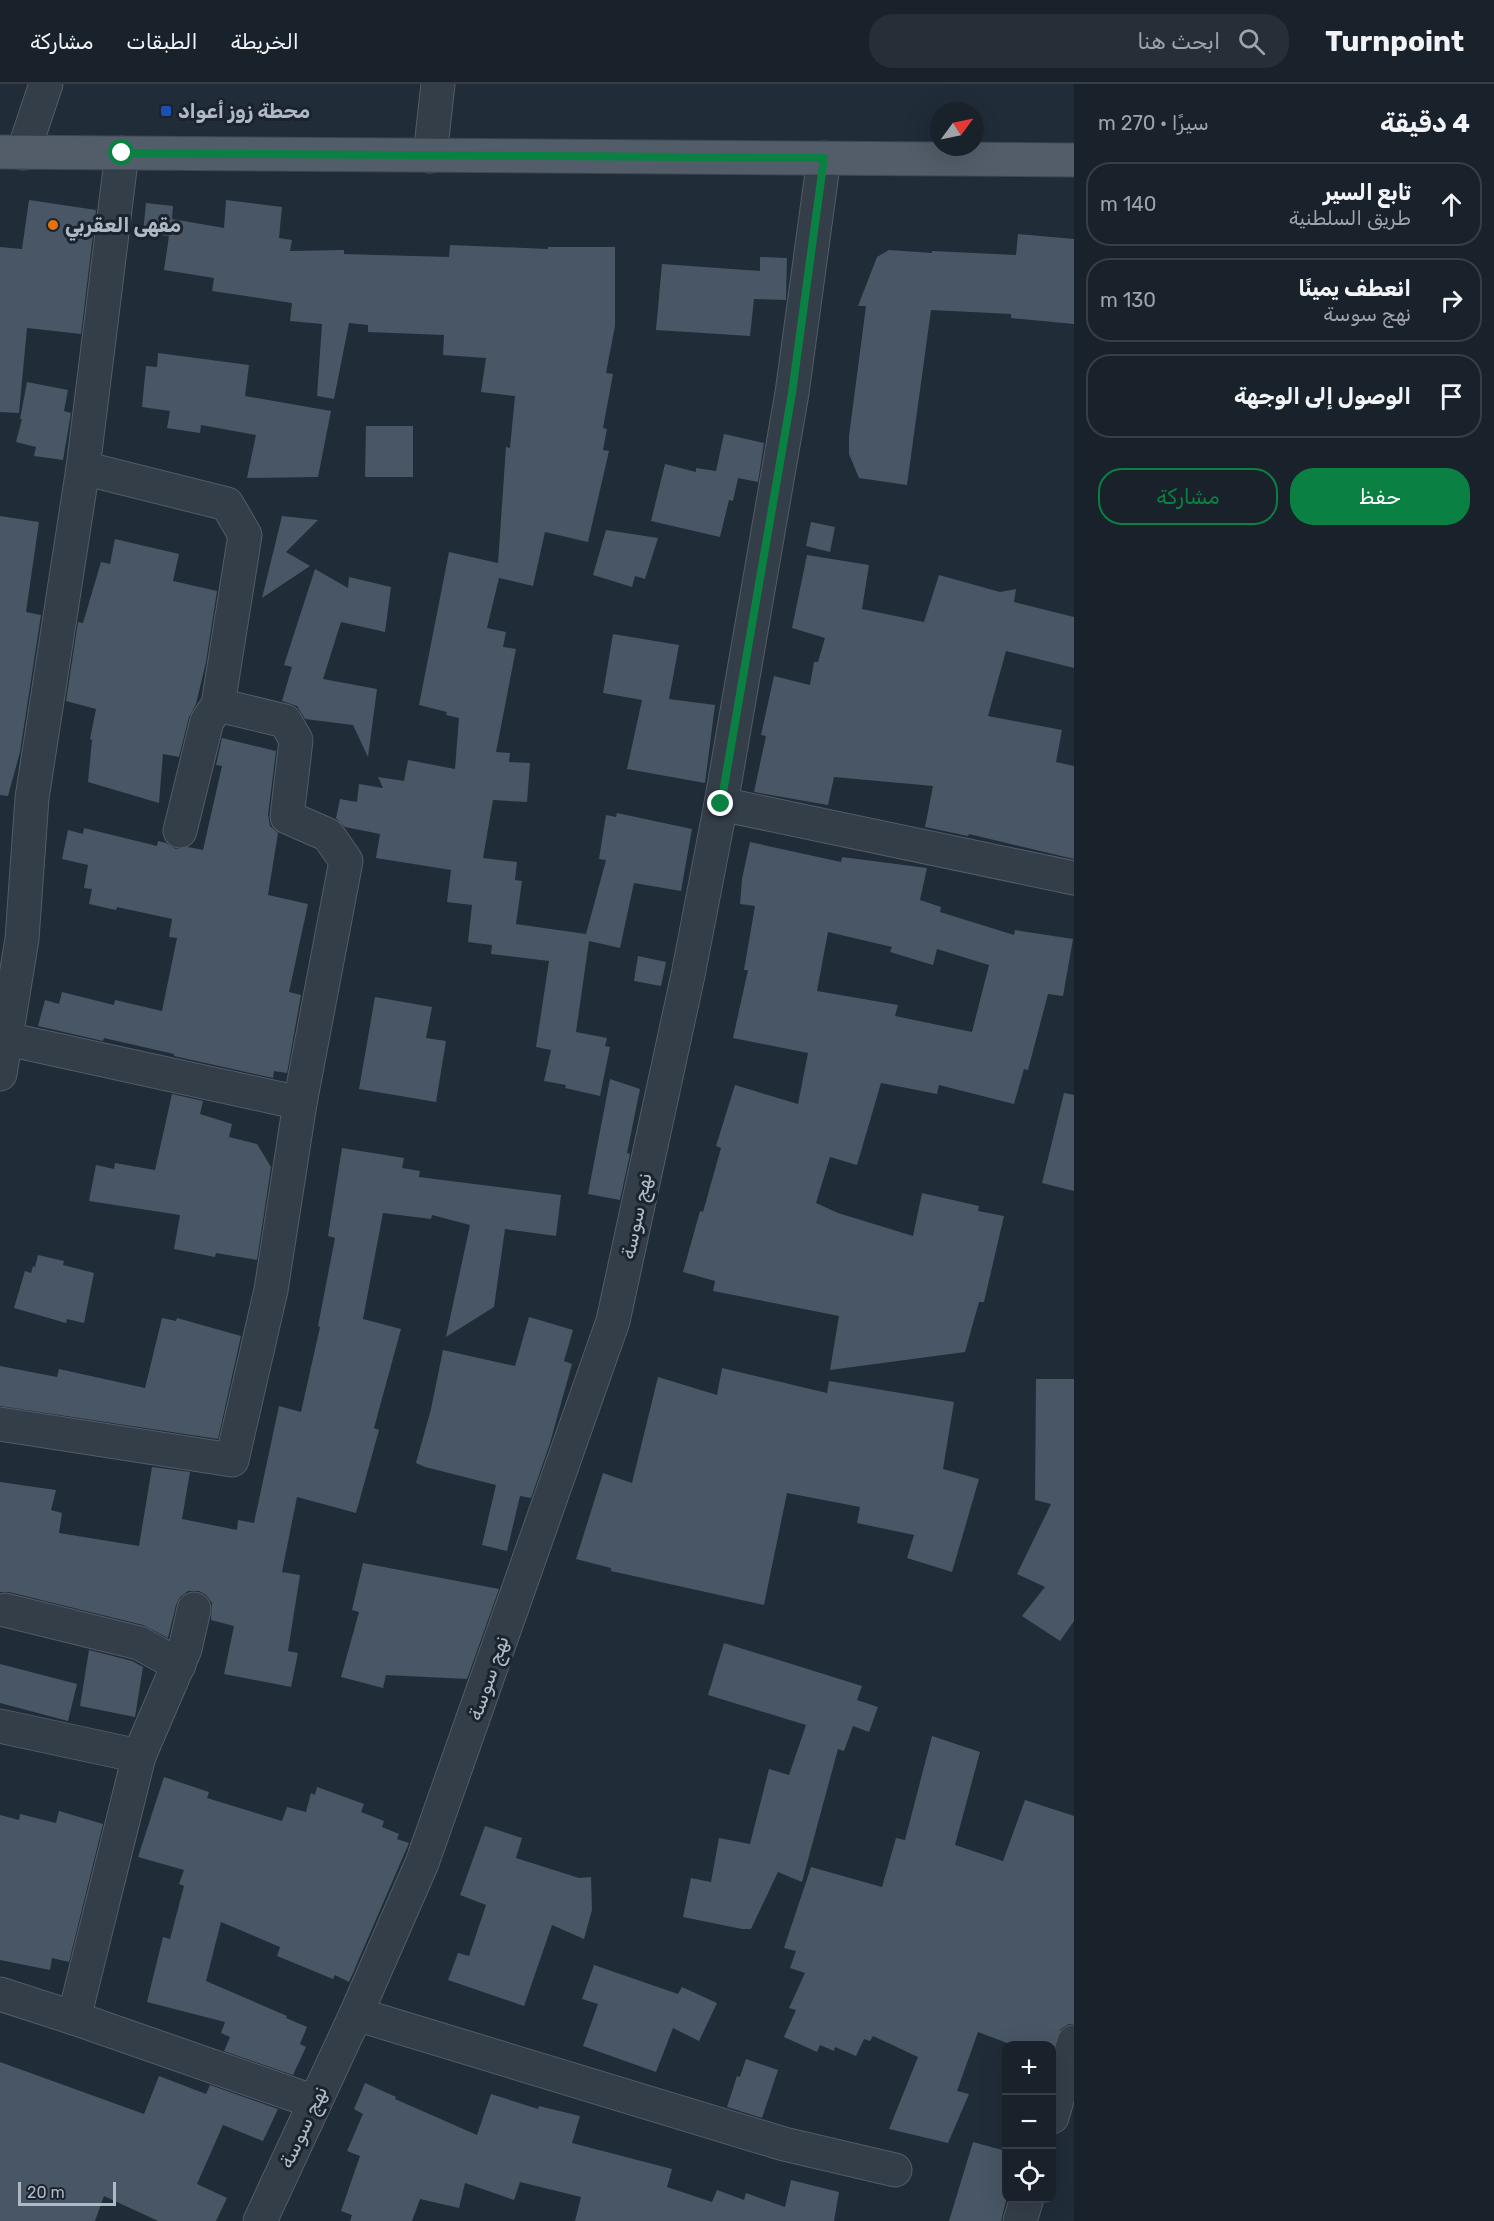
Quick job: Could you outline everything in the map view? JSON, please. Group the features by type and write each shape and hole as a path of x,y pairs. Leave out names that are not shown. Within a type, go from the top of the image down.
{"main road":[{"path":"11,153 1074,160"}],"street":[{"path":"11,153 46,84"},
{"path":"430,156 438,84"},
{"path":"0,1074 7,1039 11,936 83,468 122,153"},
{"name":"نهج سوسة","path":"260,2221 356,2014 422,1863 613,1321 688,975 721,804 792,393 824,158"},
{"path":"83,468 227,504 246,536 218,705 207,722 180,831"},
{"path":"0,1424 232,1460 271,1290 300,1103 346,861 328,835 287,817 296,740 285,721 218,705"},
{"path":"721,804 1074,878"},
{"path":"7,1039 300,1103"},
{"path":"74,2018 139,1756 185,1649 194,1609"},
{"path":"5,1610 139,1643 179,1665"},
{"path":"0,1726 139,1756"},
{"path":"0,1994 315,2102"},
{"path":"356,2014 784,2144 895,2170"},
{"path":"1056,2103 1074,2042"},
{"path":"1020,2221 1026,2203"}],"building":[{"path":"29,200 96,210 81,334 27,328 19,413 0,412 0,247 22,249"},
{"path":"226,200 282,207 279,238 292,240 290,251 344,250 344,254 449,257 450,245 548,249 548,247 615,247 615,326 606,373 613,374 603,428 607,429 603,450 609,451 588,542 545,532 533,586 499,578 487,628 506,632 503,647 516,649 496,752 510,753 509,762 530,763 527,802 493,800 483,858 517,862 515,880 522,881 516,924 586,934 606,860 599,859 606,815 616,817 617,813 692,829 681,891 634,883 620,948 589,941 576,1032 607,1038 605,1046 610,1047 600,1096 565,1088 566,1085 544,1081 551,1050 536,1047 549,961 491,954 492,945 468,942 472,905 447,902 451,870 376,858 380,834 345,827 336,818 340,799 357,802 359,784 383,788 378,777 404,781 408,760 455,769 459,718 446,715 447,712 419,705 449,552 498,563 506,447 510,448 515,396 481,392 486,358 443,355 444,335 368,332 368,325 349,323 334,399 317,396 322,324 290,321 292,303 212,291 214,278 164,270 169,236 143,233 146,203 173,206 172,219 224,228"},
{"path":"1018,234 1074,239 1074,324 1011,318 1011,314 931,310 907,485 859,478 849,454 849,436 866,306 858,306 877,257 889,250 1016,255"},
{"path":"760,257 787,258 786,300 754,299 750,336 656,330 662,264 760,271"},
{"path":"158,353 249,365 245,396 331,411 318,477 247,478 256,435 201,425 200,433 167,428 170,411 142,407 146,366 157,367"},
{"path":"27,382 68,390 64,411 71,413 63,460 34,456 36,447 16,442"},
{"path":"366,426 413,426 413,477 365,477"},
{"path":"724,434 764,443 758,482 738,478 733,501 729,500 720,537 651,521 665,464 696,472 696,468 716,471"},
{"path":"0,516 39,522 26,612 41,615 20,752 8,796 0,795"},
{"path":"282,516 318,520 286,552 310,566 262,598"},
{"path":"811,522 835,527 830,552 806,546"},
{"path":"606,530 658,538 645,579 635,576 632,587 593,575"},
{"path":"115,539 179,554 173,581 217,591 206,662 196,704 189,717 179,757 163,754 159,803 88,782 92,740 90,739 96,709 66,701 78,622 83,623 101,562 110,564"},
{"path":"807,555 869,565 862,609 924,622 939,575 1000,592 1016,589 1014,602 1074,617 1074,668 1006,651 988,716 1062,730 1056,762 1074,766 1074,859 969,834 968,836 925,827 933,786 834,777 828,805 754,792 766,736 761,735 774,676 810,685 814,662 818,662 825,638 792,628"},
{"path":"315,569 348,588 349,577 391,587 385,632 341,622 323,679 377,689 368,757 353,725 305,719 297,706 282,701 292,667 284,665"},
{"path":"613,634 679,645 669,699 715,705 705,783 627,769 642,700 603,693"},
{"path":"222,738 276,751 268,815 270,826 278,833 268,895 308,904 289,992 301,995 287,1073 274,1071 273,1078 104,1038 103,1041 38,1026 45,1000 59,1004 62,992 114,1005 115,1000 162,1011 177,938 169,937 172,919 117,907 116,910 89,904 92,889 84,888 88,865 62,859 68,830 83,834 84,828 157,846 158,841 176,849 188,847 203,850 222,766 216,765"},
{"path":"750,842 841,862 842,857 927,868 920,900 941,907 940,912 1014,935 1015,930 1073,939 1063,996 1048,994 1028,1070 1024,1069 1014,1104 939,1085 937,1094 881,1083 857,1165 830,1157 816,1203 838,1213 913,1236 922,1193 979,1206 978,1211 1004,1216 984,1302 979,1302 965,1352 830,1370 839,1316 713,1291 715,1281 683,1272 721,1148 716,1146 735,1085 798,1104 808,1053 733,1038 748,970 744,970 755,906 740,904 742,879","holes":["828,932 892,947 890,952 933,965 937,949 989,965 972,1032 895,1016 898,1005 817,991"]},
{"path":"638,956 666,962 661,986 634,981"},
{"path":"375,997 432,1007 426,1038 446,1041 436,1102 359,1089"},
{"path":"610,1079 640,1089 620,1200 588,1194"},
{"path":"1064,1093 1074,1095 1074,1191 1042,1183"},
{"path":"172,1094 203,1101 200,1114 232,1124 229,1137 257,1144 271,1167 257,1260 216,1253 215,1257 174,1249 180,1215 89,1201 96,1165 114,1169 115,1163 155,1170"},
{"path":"342,1148 404,1158 402,1168 420,1171 419,1177 561,1195 556,1236 505,1229 494,1307 446,1337 470,1225 432,1215 431,1219 383,1213 363,1319 401,1329 374,1428 379,1430 356,1513 297,1497 282,1572 300,1575 288,1651 298,1653 291,1687 224,1674 234,1626 211,1620 212,1603 206,1595 199,1591 188,1591 180,1597 168,1638 143,1625 9,1592 0,1592 0,1482 56,1490 51,1510 62,1513 59,1533 139,1546 152,1467 190,1472 182,1519 237,1530 238,1520 254,1523 279,1406 301,1412 320,1327 318,1326 335,1238 328,1236"},
{"path":"38,1255 64,1261 63,1265 94,1273 84,1323 67,1319 66,1323 14,1308 25,1271 31,1273"},
{"path":"529,1317 573,1330 564,1361 572,1364 550,1443 531,1498 520,1496 507,1551 482,1545 496,1485 416,1463 431,1409 443,1350 515,1366"},
{"path":"162,1318 176,1321 177,1318 241,1336 218,1439 0,1406 0,1366 57,1377 59,1369 145,1388"},
{"path":"722,1368 827,1393 829,1381 954,1402 943,1469 979,1479 952,1572 907,1558 914,1535 857,1523 860,1507 787,1493 764,1605 611,1571 611,1568 576,1559 603,1473 632,1483 658,1377 717,1395"},
{"path":"1036,1379 1074,1379 1074,1621 1060,1641 1022,1616 1045,1587 1017,1574 1051,1504 1035,1500"},
{"path":"363,1563 499,1589 467,1679 386,1675 383,1688 341,1677 359,1612 352,1610"},
{"path":"724,1643 862,1686 857,1700 878,1707 869,1732 853,1726 844,1751 838,1749 802,1882 778,1872 751,1929 683,1917 691,1878 711,1882 719,1838 750,1844 769,1769 789,1775 806,1725 708,1695"},
{"path":"89,1650 132,1661 143,1667 135,1717 80,1706"},
{"path":"0,1664 77,1684 68,1721 0,1703"},
{"path":"932,1736 980,1752 955,1845 1003,1861 1025,1800 1074,1816 1074,2024 1061,2029 1056,2042 1002,2041 978,2032 957,2091 969,2094 948,2143 889,2129 918,2057 873,2036 870,2041 864,2039 856,2056 835,2047 834,2051 820,2045 817,2052 784,2037 796,2010 789,2008 805,1973 790,1968 796,1951 784,1948 811,1867 882,1887 896,1838 905,1840"},
{"path":"164,1777 209,1792 207,1798 282,1821 287,1807 306,1812 311,1793 315,1795 317,1787 364,1804 361,1812 384,1821 382,1827 399,1834 397,1839 409,1843 349,1982 335,1975 333,1979 277,1956 280,1947 221,1922 206,1981 307,2027 300,2044 306,2047 293,2075 224,2051 230,2037 221,2033 225,2022 147,2002 163,1937 170,1939 184,1886 179,1884 184,1870 138,1857"},
{"path":"59,1811 103,1824 69,1962 52,1958 50,1970 0,1960 0,1815 19,1820 20,1814 56,1823"},
{"path":"485,1826 522,1838 516,1858 579,1878 591,1877 592,1910 584,1939 552,1925 524,2006 448,1980 458,1953 469,1956 486,1905 460,1895"},
{"path":"594,1965 678,1994 682,1987 717,2003 699,2041 673,2028 656,2072 583,2046 598,2004 582,1999"},
{"path":"746,2059 778,2070 762,2118 727,2107 737,2076 740,2077"},
{"path":"0,2062 144,2114 159,2076 206,2094 210,2085 278,2109 263,2141 223,2125 197,2184 227,2198 216,2221 158,2221 104,2196 95,2221 0,2221"},
{"path":"365,2083 396,2097 395,2099 477,2135 491,2094 538,2109 539,2106 580,2116 572,2143 672,2169 667,2187 712,2202 717,2190 744,2200 746,2193 785,2207 791,2180 839,2192 834,2221 575,2221 581,2197 520,2182 514,2200 465,2183 459,2208 420,2199 412,2221 350,2221 352,2215 341,2211 360,2156 347,2151 363,2114 354,2109"},
{"path":"973,2142 1002,2150 1002,2203 1006,2203 1001,2221 949,2221"}],"place":[{"name":"محطة زوز أعواد","path":"166,111"},
{"name":"مقهى العقربي","path":"53,225"}],"route":[{"path":"122,153 824,158 792,393 721,804"}]}
